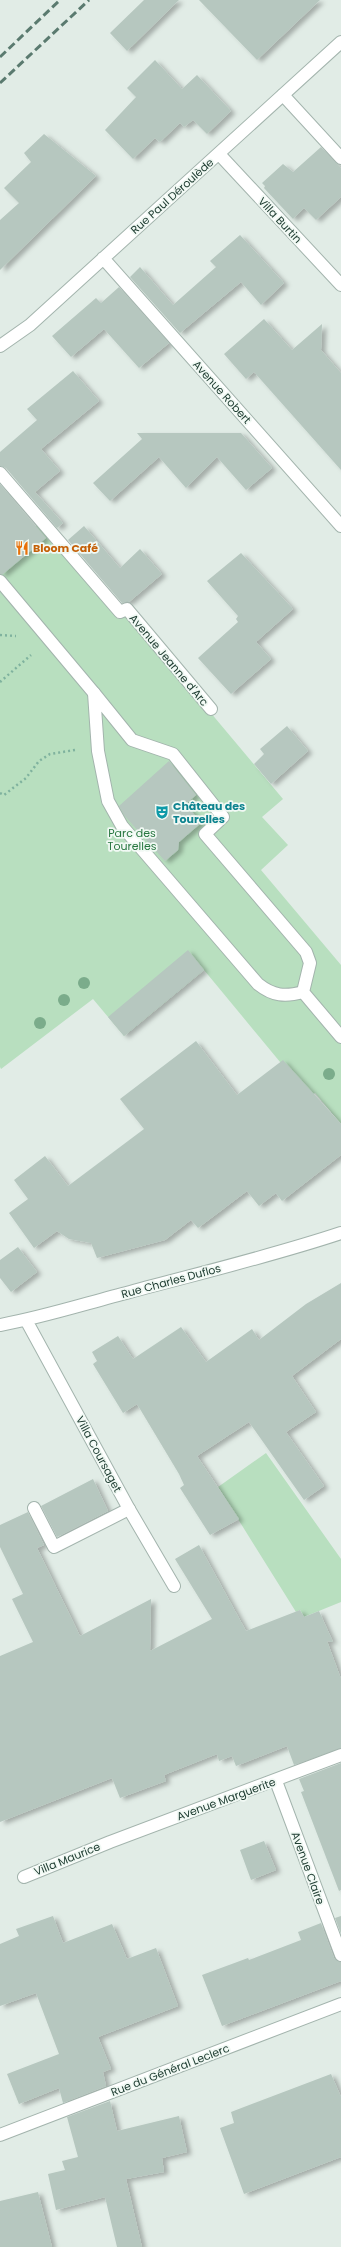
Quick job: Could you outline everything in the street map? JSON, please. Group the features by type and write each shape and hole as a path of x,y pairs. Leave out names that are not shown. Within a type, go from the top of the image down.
{"street":[{"name":"Rue Paul Déroulède","path":"0,346 30,324 341,42"},
{"path":"283,96 341,158"},
{"name":"Villa Burtin","path":"219,154 341,285"},
{"name":"Avenue Robert","path":"103,258 341,526"},
{"name":"Avenue Jeanne d'Arc","path":"0,473 120,612 127,610 212,710"},
{"path":"0,581 132,740 173,754 223,817 205,834 306,952 310,963 303,992"},
{"path":"94,693 96,740 108,801 122,826 258,984 268,992 279,996 303,992"},
{"path":"303,992 341,1037"},
{"name":"Rue Charles Duflos","path":"0,1325 26,1320 294,1249 341,1233"},
{"name":"Villa Coursaget","path":"26,1320 129,1509 174,1586"},
{"path":"34,1508 54,1547 129,1509"},
{"name":"Avenue Marguerite","path":"110,1842 341,1756"},
{"name":"Avenue Claire","path":"276,1781 341,1955"},
{"name":"Villa Maurice","path":"24,1877 110,1842"},
{"name":"Rue du Général Leclerc","path":"0,2135 341,2004"}],"path":[{"path":"0,682 34,652"},
{"path":"0,794 4,795 26,778 39,761 50,754 78,750 96,740"}],"green space":[{"name":"Parc des Tourelles","path":"37,525 118,619 127,613 283,799 262,817 288,845 261,870 341,965 341,1124 315,1093 309,1097 204,970 124,1036 93,999 1,1069 0,556"},
{"path":"266,1453 341,1559 341,1602 304,1617 300,1610 296,1612 218,1487"}],"building":[{"path":"144,0 179,0 127,51 110,33"},
{"path":"199,0 320,0 257,60"},
{"path":"155,60 182,89 197,75 231,111 207,134 193,120 184,127 180,123 160,142 155,138 133,159 105,130 136,97 127,88"},
{"path":"44,134 96,176 0,270 0,220 19,203 4,188 31,162 24,153"},
{"path":"321,147 341,168 341,197 316,220 304,208 293,219 264,188 265,186 262,183 283,164 293,172"},
{"path":"240,235 284,283 261,305 241,282 180,333 130,277 140,267 173,305 216,267 210,261"},
{"path":"119,287 169,343 139,368 104,329 71,357 52,336 96,298 101,303"},
{"path":"264,319 292,350 322,324 321,350 341,373 341,470 254,372 246,379 224,354"},
{"path":"73,371 99,401 41,449 60,471 35,492 63,523 57,528 6,468 0,466 0,452 37,420 27,409"},
{"path":"137,433 241,433 272,468 246,490 217,457 186,488 159,457 110,501 93,483 142,439"},
{"path":"0,484 46,538 3,574 0,574"},
{"path":"84,526 120,568 140,549 162,574 129,602 122,603 68,540"},
{"path":"241,553 293,609 256,642 271,659 231,694 198,658 238,622 236,619 238,616 207,581"},
{"path":"287,726 308,751 271,784 254,764 264,754 260,749"},
{"path":"169,761 196,795 186,804 201,823 179,842 178,850 165,861 124,815 119,806"},
{"path":"188,950 204,970 124,1036 108,1017"},
{"path":"196,1041 237,1095 283,1060 341,1124 341,1155 282,1201 276,1193 259,1206 247,1191 198,1228 191,1220 165,1240 97,1258 91,1243 69,1239 57,1231 34,1248 9,1213 28,1199 14,1180 45,1156 68,1186 144,1129 120,1099"},
{"path":"18,1247 37,1272 11,1292 0,1278 0,1260"},
{"path":"341,1283 341,1339 292,1376 316,1412 286,1432 324,1486 304,1500 249,1422 197,1456 239,1519 210,1535 180,1488 184,1485 179,1474 137,1404 123,1413 93,1364 97,1361 92,1352 118,1336 133,1359 181,1327 206,1362 252,1329 259,1340 306,1304"},
{"path":"93,1479 108,1511 57,1537 41,1506"},
{"path":"28,1512 44,1545 37,1548 80,1636 151,1599 150,1651 212,1619 175,1559 199,1545 246,1631 300,1610 304,1617 319,1611 333,1642 327,1641 341,1679 341,1748 294,1765 287,1746 236,1766 232,1756 219,1761 217,1754 164,1775 166,1781 120,1798 112,1778 0,1822 0,1656 33,1642 12,1599 23,1594 0,1547 0,1525"},
{"path":"341,1763 341,1890 339,1891 301,1792 304,1791 299,1779"},
{"path":"264,1841 276,1870 251,1880 240,1850"},
{"path":"53,1916 63,1943 112,1924 127,1959 156,1948 178,2006 98,2037 111,2069 103,2072 106,2086 63,2103 59,2088 19,2104 7,2074 59,2054 36,1993 0,2006 0,1944 19,1936 16,1929"},
{"path":"341,1916 341,1934 335,1918"},
{"path":"321,1923 334,1958 341,1962 341,1981 222,2026 202,1975 248,1958 249,1960 301,1940 298,1932"},
{"path":"331,2074 341,2097 341,2157 244,2194 220,2128 234,2123 231,2112"},
{"path":"110,2101 117,2131 179,2116 187,2152 162,2158 164,2172 126,2179 142,2247 117,2247 105,2197 56,2210 48,2174 65,2170 62,2161 78,2157 67,2117"},
{"path":"38,2192 52,2247 0,2247 0,2201"}],"railway":[{"path":"0,57 60,0"},
{"path":"0,83 89,0"}],"place":[{"name":"Bloom Café","path":"22,548"},
{"name":"Château des Tourelles","path":"162,812"}]}
